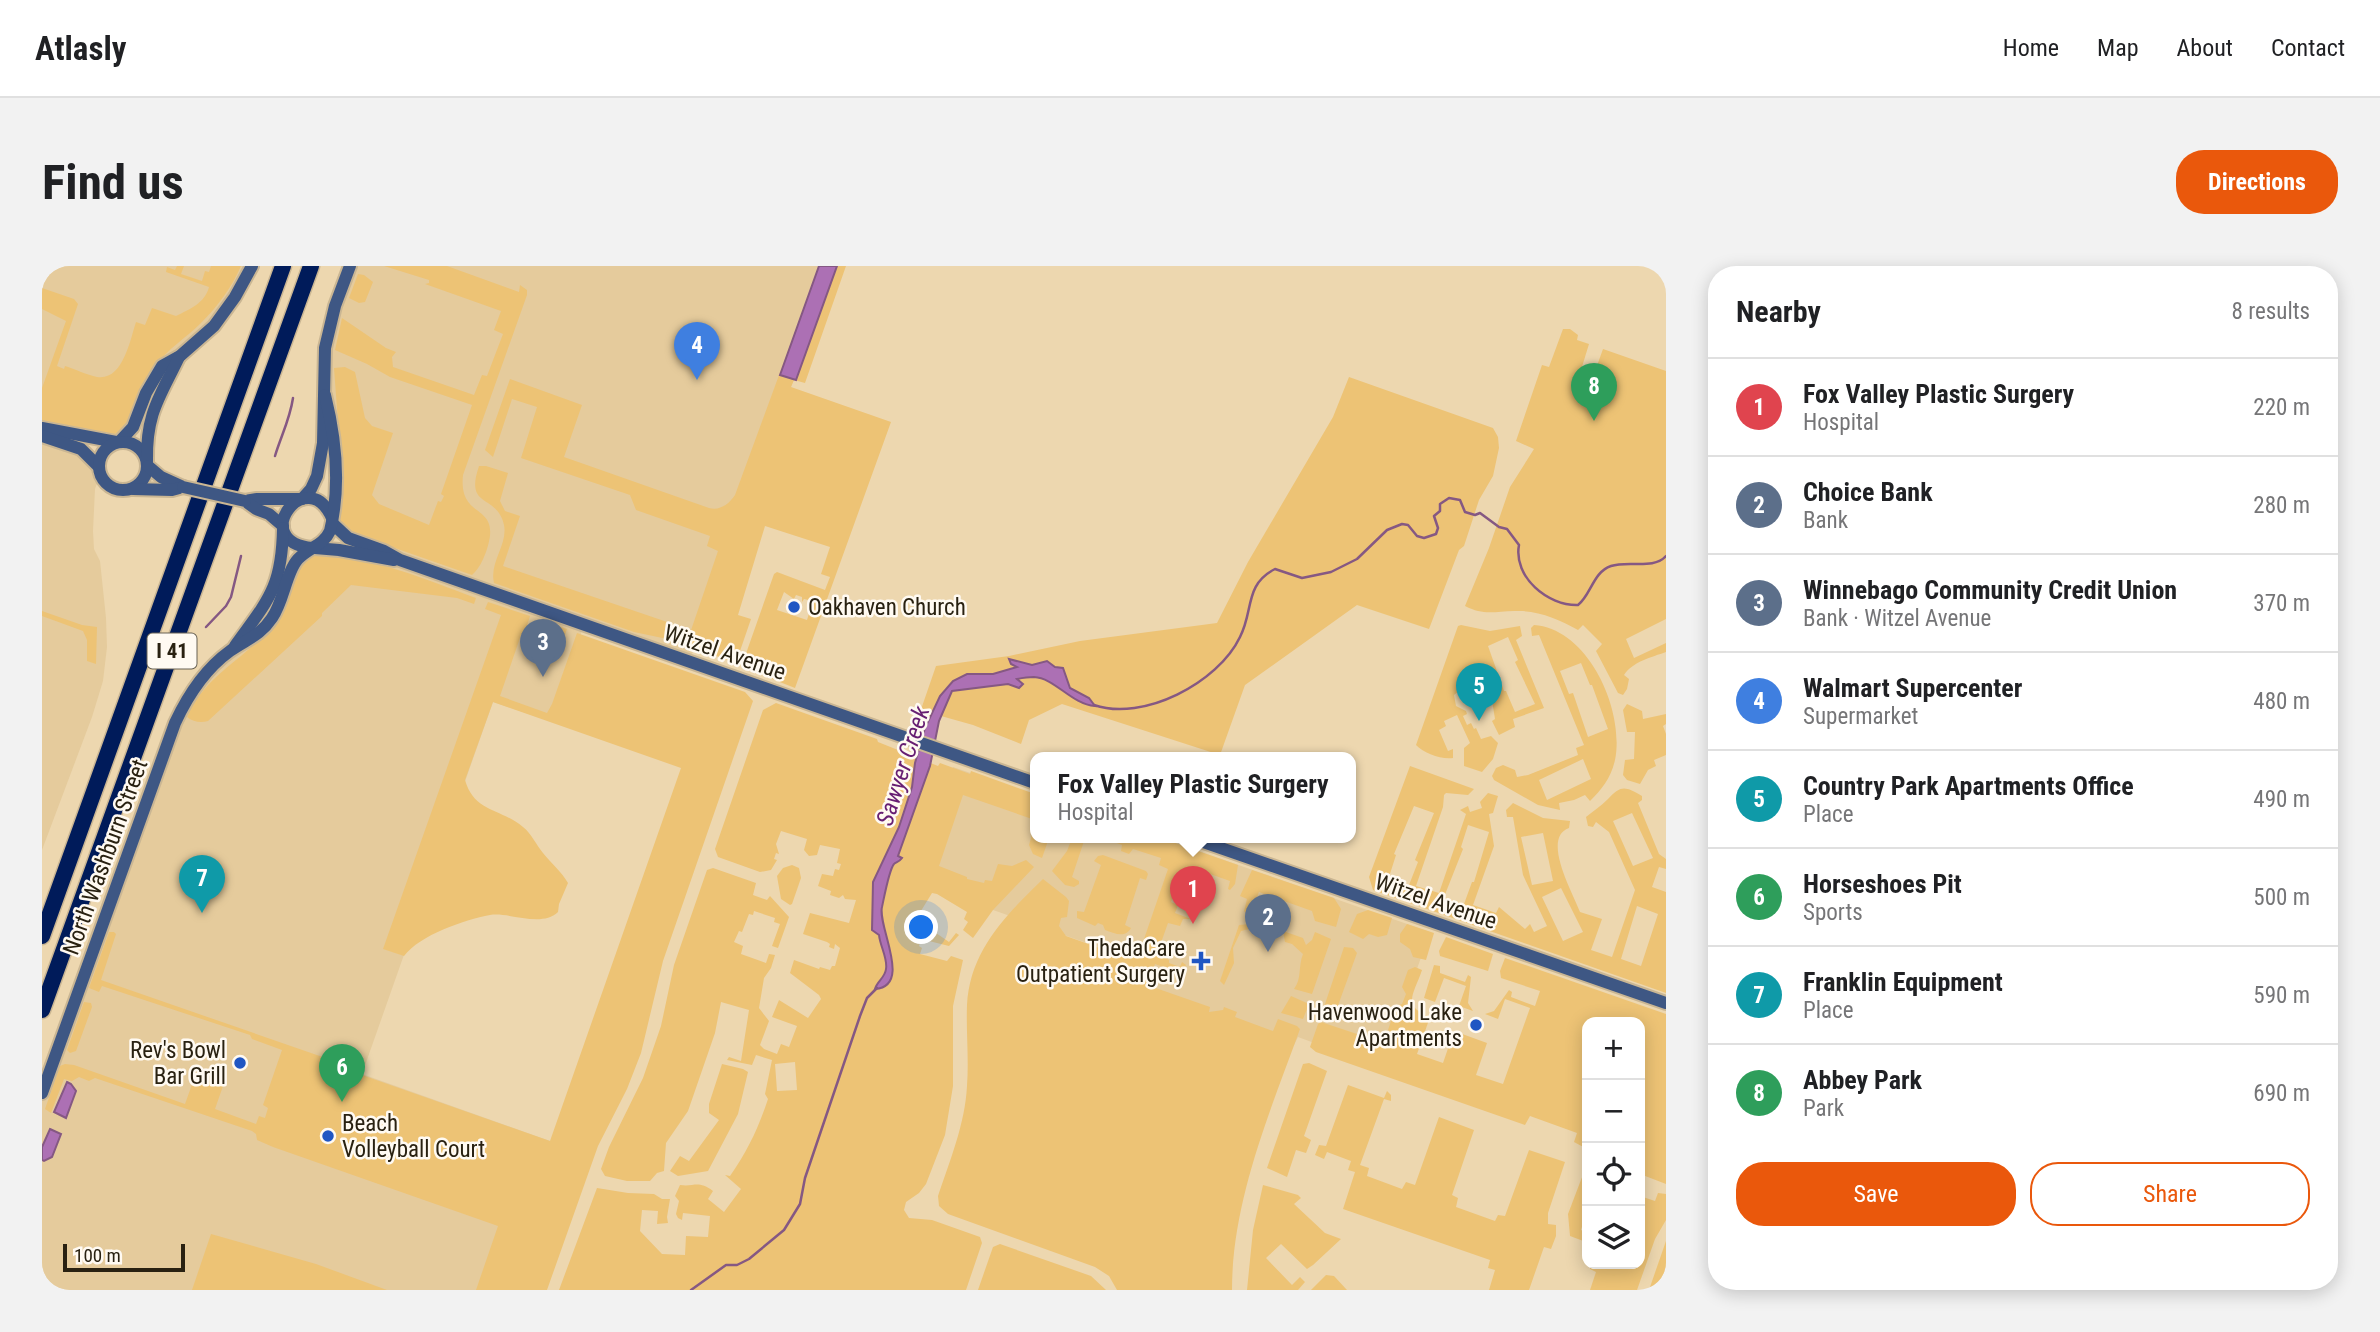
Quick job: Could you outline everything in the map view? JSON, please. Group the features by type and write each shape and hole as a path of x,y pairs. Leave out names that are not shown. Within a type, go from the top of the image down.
{"highway":[{"name":"I 41","path":"42,936 283,266"},
{"name":"I 41","path":"42,1010 311,266"}],"main road":[{"path":"183,487 172,491 116,489 100,475 102,453 133,428 146,393 162,366 180,356 225,312 252,266"},
{"path":"283,527 288,507 311,489 317,476 323,443 325,348 328,330 350,266"},
{"path":"133,489 141,481 147,463 147,433 152,410 180,356"},
{"path":"42,428 133,444 161,477 183,487 245,502 269,514 283,527 293,543 313,548 328,535 332,520 336,464 333,426 325,395"},
{"path":"42,436 80,450 99,467"},
{"path":"245,502 257,499 300,499 319,502 326,507 332,520"},
{"name":"Witzel Avenue","path":"332,520 348,538 400,560 1030,781"},
{"name":"North Washburn Street","path":"42,1093 175,723 192,691 216,662 232,649 259,615 273,590 281,563 283,527"},
{"name":"Witzel Avenue","path":"313,548 400,560"},
{"name":"North Washburn Street","path":"232,649 252,639 272,619 284,596 294,565 313,548"},
{"name":"Witzel Avenue","path":"1206,843 1666,1003"}],"shaded area":[{"path":"42,266 252,266 225,312 162,366 116,442 42,428"},
{"path":"177,266 184,266 181,274 202,281 205,271 209,272 211,266 241,266 229,289 213,310 155,367 132,415 121,430 115,434 100,435 42,421 42,388 66,321 42,309 42,288 74,299 78,304 57,366 106,377 113,373 124,358 136,322 145,325 152,308 176,316 196,305 207,293 209,287 166,272 167,267 175,270"},
{"path":"350,266 819,266 780,374 794,379 689,662 584,625 550,721 493,702 362,1074 550,1141 493,1290 42,1290 42,1093 192,691 261,632 294,565 315,548 380,559 344,536 333,507 324,370"},
{"path":"384,266 447,266 519,292 520,285 527,290 463,475 463,490 467,500 485,517 490,536 486,552 472,575 349,532 339,516 341,463 334,368 345,367 355,372 365,418 372,426 393,433 372,495 379,504 429,525 438,501 441,502 444,496 441,494 472,405 390,377 335,350 342,318 396,352 392,357 393,367 474,395 482,375 487,376 503,334 494,330 501,311 425,284 429,283 429,280"},
{"path":"819,266 780,375 796,379 837,266 846,266 805,383 794,380 791,387 891,422 795,688 744,668 743,662 774,574 777,572 825,590 830,577 821,574 830,547 765,526 738,615 751,619 740,651 732,662 688,645 687,642 718,551 707,546 710,536 636,510 630,495 521,458 537,407 512,399 493,457 485,450 510,379 582,405 564,457 709,508 724,506 735,495","holes":["784,592 794,599 796,595 802,597 802,602 804,599 813,601 807,620 777,610"]},
{"path":"819,266 837,266 796,380 780,375"},
{"path":"358,274 373,282 365,302 359,303 349,298"},
{"path":"1563,329 1570,329 1578,335 1577,340 1589,344 1581,370 1594,374 1603,349 1666,371 1666,619 1626,639 1634,658 1666,643 1666,652 1643,660 1628,670 1624,675 1629,679 1623,695 1618,693 1596,651 1602,644 1583,625 1578,630 1542,614 1519,611 1486,612 1465,606 1510,487 1534,449 1516,441 1542,365 1549,367"},
{"path":"1349,377 1493,428 1498,437 1499,448 1493,476 1479,500 1464,546 1459,550 1429,629 1357,605 1245,685 1221,752 1211,752 1062,704 1029,720 1021,744 941,716 917,721 936,666 1009,656 1080,641 1217,623 1248,562 1333,417"},
{"path":"42,436 76,447 99,467 93,531 94,549 100,561 107,647 103,681 92,717 42,850"},
{"path":"479,466 508,473 500,501 505,511 520,516 503,566 673,624 678,633 672,640 634,632 494,583 494,568 505,532 495,508 478,496 475,480"},
{"path":"317,553 378,564 476,598 474,604 457,598 351,585 322,616 208,721 197,722 187,717 193,704 210,683 268,631 284,605 299,567"},
{"path":"488,602 530,616 500,696 547,713 577,633 745,692 753,701 663,961 641,1053 627,1089 598,1146 547,1290 476,1290 498,1226 273,1147 257,1140 252,1131 95,1078 89,1081 79,1077 72,1081 64,1079 51,1113 45,1109 60,1066 65,1064 185,1104 195,1076 223,1086 215,1109 256,1124 259,1116 265,1118 268,1108 263,1105 282,1050 252,1039 250,1035 102,986 99,992 89,988 109,932 114,932 116,934 101,980 363,1071 362,1075 550,1141 681,768 493,702 465,780 469,790 481,804 526,830 568,883 558,912 543,919 490,915 468,921 431,935 404,956 383,949 501,615 485,609"},
{"path":"42,611 82,625 97,627 96,664 87,661 87,640 83,631 42,616"},
{"path":"539,620 567,629 562,643 534,635 534,628"},
{"path":"1534,625 1554,630 1571,641 1586,657 1599,676 1614,719 1617,740 1615,760 1608,778 1590,801 1585,795 1559,803 1560,810 1538,805 1494,780 1492,776 1496,768 1503,765 1515,770 1517,777 1528,775 1578,755 1576,748 1584,745 1539,635 1532,636 1531,628","holes":["1581,663 1608,729 1588,737 1573,693 1569,694 1560,671","1583,759 1591,779 1547,800 1539,780"]},
{"path":"1458,626 1490,631 1520,626 1522,636 1516,640 1544,708 1513,719 1515,727 1499,735 1492,721 1495,719 1490,688 1475,678 1454,695 1456,706 1466,711 1467,714 1463,716 1467,725 1471,723 1474,729 1476,728 1481,739 1491,736 1498,743 1493,759 1482,772 1464,766 1464,748 1470,743 1457,715 1444,721 1446,726 1439,730 1448,751 1453,749 1453,758 1433,755 1416,745","holes":["1508,637 1518,660 1515,662 1535,704 1515,712 1504,691 1488,646"]},
{"path":"1009,659 1032,665 1047,661 1055,667 1063,668 1070,688 1089,698 1095,706 1078,701 1042,678 1034,677 1017,679 1023,684 1019,688 1008,684 952,691 939,721 930,766 898,856 902,858 892,867 889,878 882,916 893,967 891,978 886,985 875,989 884,975 886,965 879,935 872,930 873,882 899,827 912,787 915,763 925,728 940,696 953,681 967,674 993,674 1017,667 1011,664"},
{"path":"776,703 877,739 878,742 938,766 940,763 970,774 971,771 1030,792 1030,818 963,795 939,866 967,879 984,883 985,880 992,881 998,864 1012,866 1026,860 1034,867 993,910 973,938 963,930 968,922 964,919 967,912 937,894 932,893 916,919 949,942 956,933 959,935 949,946 921,939 920,954 947,961 951,956 963,960 953,1006 953,1086 945,1135 926,1184 906,1202 904,1210 909,1218 932,1220 980,1237 982,1243 966,1290 559,1290 597,1188 654,1194 662,1199 670,1199 668,1223 657,1224 658,1211 642,1210 640,1231 662,1254 685,1255 686,1236 708,1237 710,1216 683,1213 682,1220 678,1218 676,1214 679,1201 675,1196 680,1185 700,1185 713,1191 708,1199 724,1212 741,1189 725,1175 730,1176 760,1120 768,1099 765,1094 772,1060 756,1055 752,1065 727,1060 729,1057 741,1061 749,1010 721,1002 715,1033 688,1111 666,1143 664,1171 657,1173 650,1181 627,1181 605,1176 601,1169 643,1078 661,1026 674,965 707,870 713,868 756,883 753,895 767,900 770,896 789,917 778,948 772,946 780,924 774,922 775,918 754,911 753,915 749,914 742,932 739,931 734,942 743,946 741,954 766,963 769,954 775,955 764,978 759,1008 769,1021 760,1045 764,1049 777,1054 781,1044 789,1047 797,1026 772,1017 779,1000 808,1018 821,999 790,973 794,960 819,969 830,970 835,966 840,948 835,944 834,949 829,947 827,942 803,934 810,913 849,923 856,900 845,899 843,895 839,898 830,895 831,891 818,886 822,874 833,876 835,869 839,870 841,864 837,863 840,849 820,845 817,855 809,856 804,850 807,839 781,831 776,844 779,854 776,853 774,859 777,860 771,870 760,872 718,857 715,849 763,710","holes":["795,1062 797,1090 777,1091 775,1064"]},
{"path":"1627,704 1642,711 1643,719 1666,714 1666,724 1663,726 1666,734 1666,755 1654,760 1656,766 1648,770 1640,784 1627,780 1623,775 1625,760 1634,759 1635,732 1627,732 1623,710"},
{"path":"1410,766 1474,789 1468,795 1444,795 1443,807 1416,886 1439,893 1466,814 1460,810 1468,806 1470,812 1482,808 1480,802 1488,793 1498,796 1493,813 1489,814 1494,846 1473,905 1496,913 1499,907 1525,929 1530,924 1534,932 1547,926 1523,875 1513,817 1507,817 1506,810 1513,803 1543,818 1570,821 1569,828 1561,834 1558,843 1561,867 1580,912 1602,919 1591,950 1612,957 1635,890 1609,832 1596,822 1593,827 1588,826 1586,817 1616,791 1624,788 1631,790 1642,796 1638,803 1659,854 1666,859 1666,869 1659,867 1652,887 1666,892 1666,993 1373,890 1369,877","holes":["1414,806 1434,813 1415,860 1418,862 1409,885 1389,877 1396,855 1394,854","1632,813 1653,858 1633,866 1613,821","1468,825 1489,832 1474,882 1464,904 1444,897 1463,849 1461,847","1543,833 1553,881 1532,885 1521,837","1561,888 1583,932 1563,941 1542,897","1637,906 1658,914 1641,966 1621,959"]},
{"path":"953,767 1030,793 1030,843 1175,843 1430,932 1382,1068 1298,1037 1294,1045 1137,990 1146,964 993,910 987,904 916,879"},
{"path":"1030,842 1047,843 1042,858 1033,854"},
{"path":"1070,843 1083,843 1072,877 1079,881 1079,884 1074,887 1065,885 1052,871"},
{"path":"1117,843 1175,843 1238,865 1235,884 1230,890 1230,881 1193,868 1186,876 1181,874 1171,902 1178,905 1175,913 1191,919 1183,919 1180,926 1168,923 1157,954 1169,960 1169,963 1180,967 1182,962 1186,965 1183,974 1155,964 1147,985 1210,1007 1209,1012 1223,1010 1224,1007 1237,1012 1235,1017 1273,1031 1278,1019 1300,1029 1265,1124 1246,1190 1238,1223 1232,1290 1117,1290 1109,1276 1095,1267 948,1214 939,1206 938,1196 956,1142 966,1100 967,1005 975,967 983,950 1003,920 1043,879 1069,901 1067,917 1061,918 1059,926 1066,936 1122,956 1129,941 1139,944 1143,942 1168,869 1159,865 1161,858 1133,849 1129,854 1121,851 1122,845"},
{"path":"1103,855 1148,874 1146,880 1140,878 1125,925 1131,928 1123,934 1116,934 1105,930 1103,925 1098,923 1095,926 1077,918 1077,911 1084,912 1101,865 1094,861"},
{"path":"792,865 799,868 801,878 790,905 781,899 777,876 783,868"},
{"path":"1252,870 1334,898 1341,909 1336,927 1315,921 1312,911 1259,892 1249,916 1244,911 1247,899 1240,896"},
{"path":"1368,910 1392,918 1387,935 1378,937 1369,934 1363,939 1349,932 1357,914"},
{"path":"1253,920 1272,927 1262,935 1249,929 1241,931 1233,948 1234,963 1224,985 1220,981 1239,925 1251,924"},
{"path":"1407,924 1434,933 1426,960 1413,957 1410,949 1400,942 1400,934"},
{"path":"1283,931 1303,938 1306,945 1315,932 1331,939 1312,994 1294,989 1303,954 1292,944 1285,942"},
{"path":"1446,937 1493,954 1488,971 1440,956 1439,951"},
{"path":"1344,947 1353,948 1357,953 1336,1011 1332,1013 1324,1007"},
{"path":"1505,958 1666,1014 1666,1184 1645,1176 1645,1017 1582,1017 1582,1146 1574,1142 1577,1133 1530,1116 1525,1125 1316,1052 1310,1047 1321,1022 1390,1045 1394,1035 1388,1030 1396,1006 1402,1004 1406,994 1402,987 1408,970 1415,967 1422,970 1413,993 1413,1004 1421,1013 1430,1017 1417,1054 1443,1063 1454,1031 1487,1043 1476,1075 1503,1084 1530,1008 1505,999 1498,1019 1485,1014 1494,1011 1509,990 1512,992 1511,997 1535,1006 1540,991 1501,978 1500,971"},
{"path":"1434,965 1440,966 1440,973 1465,982 1468,975 1471,977 1468,1003 1473,1011 1459,1006 1466,986 1444,978 1435,1002 1424,998"},
{"path":"1291,996 1309,1004 1303,1019 1281,1013"},
{"path":"84,1002 91,1003 92,1007 76,1051 70,1053 67,1050"},
{"path":"1309,1063 1327,1071 1304,1136 1311,1140 1306,1153 1296,1150 1287,1177 1267,1168 1303,1064"},
{"path":"722,1064 748,1072 738,1114 708,1171 678,1176 670,1171 680,1156 689,1161 719,1120 709,1113 709,1104"},
{"path":"67,1082 76,1091 66,1118 54,1112"},
{"path":"1348,1085 1384,1098 1387,1091 1391,1095 1391,1101 1384,1099 1360,1165 1369,1168 1367,1176 1402,1189 1406,1182 1415,1185 1439,1117 1474,1130 1452,1195 1458,1198 1456,1207 1495,1221 1498,1215 1505,1216 1529,1150 1565,1162 1548,1213 1548,1224 1556,1225 1556,1236 1551,1249 1544,1247 1529,1290 1489,1290 1495,1270 1488,1268 1490,1260 1343,1209 1355,1172 1348,1170 1351,1161 1327,1152 1324,1159 1315,1155 1319,1145 1326,1146"},
{"path":"50,1129 61,1134 52,1157 44,1161 42,1147"},
{"path":"1582,1177 1582,1240 1570,1236 1568,1214"},
{"path":"1263,1185 1298,1195 1301,1198 1294,1204 1325,1233 1341,1239 1307,1269 1281,1244 1266,1258 1292,1285 1300,1277 1305,1282 1298,1290 1247,1290 1253,1230"},
{"path":"1658,1193 1666,1194 1666,1220 1655,1239 1645,1267 1645,1198 1655,1201"},
{"path":"211,1234 316,1264 387,1290 192,1290"},
{"path":"1666,1241 1666,1290 1649,1290"},
{"path":"1000,1244 1091,1276 1106,1290 978,1290 993,1247"},
{"path":"1590,1269 1644,1269 1637,1290 1590,1290 1596,1272"},
{"path":"1326,1275 1334,1276 1347,1290 1311,1290"}],"waterway":[{"path":"275,456 293,398"},
{"name":"Sawyer Creek","path":"1094,705 1113,709 1134,708 1177,695 1215,669 1229,654 1244,627 1254,590 1265,575 1275,569 1302,578 1331,572 1357,559 1387,530 1402,524 1408,525 1417,536 1424,538 1436,534 1438,528 1434,516 1440,511 1440,504 1449,498 1460,500 1465,512 1475,515 1480,513 1499,527 1507,529 1519,545 1521,568 1527,578 1555,601 1578,605 1605,569 1618,564 1655,563 1666,556"},
{"path":"206,627 231,597 241,556"},
{"name":"Sawyer Creek","path":"691,1290 726,1265 737,1265 749,1259 784,1230 800,1204 805,1178 860,1016 867,998 877,988"}],"place":[{"name":"Walmart Supercenter","path":"697,380"},
{"name":"Abbey Park","path":"1594,421"},
{"name":"Oakhaven Church","path":"794,607"},
{"name":"Winnebago Community Credit Union","path":"543,677"},
{"name":"Country Park Apartments Office","path":"1479,721"},
{"name":"Franklin Equipment","path":"202,913"},
{"name":"Fox Valley Plastic Surgery","path":"1193,924"},
{"name":"Choice Bank","path":"1268,952"},
{"name":"ThedaCare Outpatient Surgery","path":"1201,961"},
{"name":"Havenwood Lake Apartments","path":"1476,1025"},
{"name":"Rev's Bowl Bar Grill","path":"240,1063"},
{"name":"Horseshoes Pit","path":"342,1102"},
{"name":"Beach Volleyball Court","path":"328,1136"}]}
